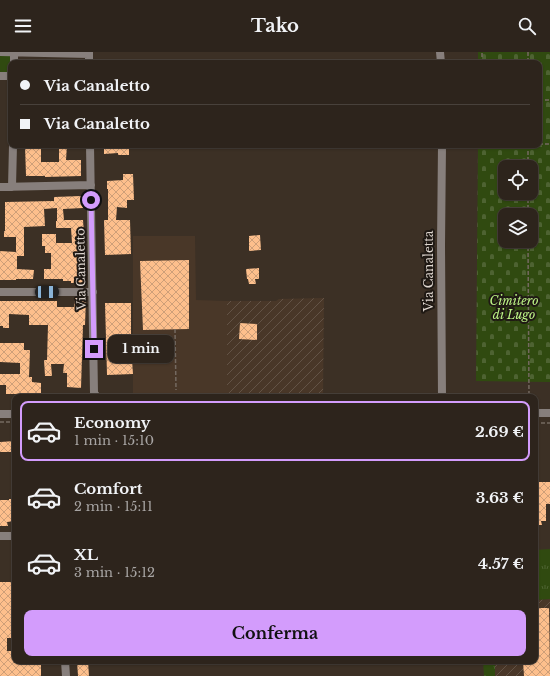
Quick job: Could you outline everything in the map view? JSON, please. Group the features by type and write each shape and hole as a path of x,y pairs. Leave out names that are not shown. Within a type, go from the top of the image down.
{"street":[{"path":"0,52 89,53"},
{"path":"12,187 13,148"},
{"name":"Via Canaletto","path":"90,148 94,394"},
{"name":"Via Canaletta","path":"442,148 442,394"},
{"path":"0,187 91,185"},
{"path":"0,292 93,292"},
{"path":"538,413 550,413"},
{"path":"0,414 12,414"},
{"path":"0,536 12,536"},
{"path":"65,664 66,676"}],"path":[{"path":"528,148 528,160"},
{"path":"528,248 529,394"},
{"path":"175,329 176,390"},
{"path":"0,422 12,422"},
{"path":"538,423 550,423"}],"shaded area":[{"path":"133,236 195,236 196,300 227,301 227,394 133,394"},
{"path":"324,298 323,394 227,394 227,301 276,301 279,299"},
{"path":"550,599 550,676 495,676 495,664 538,664 538,600"}],"green space":[{"name":"Cimitero di Lugo","path":"478,52 550,52 550,382 476,381 478,148 542,148 542,60 478,60"},
{"path":"0,56 11,56 11,60 8,60 8,74 0,74"},
{"path":"550,549 550,599 538,600 538,550"},
{"path":"483,664 495,664 495,676 484,676"}],"building":[{"path":"25,148 41,148 41,162 59,162 59,148 67,148 66,160 81,160 81,176 26,176"},
{"path":"104,148 129,148 129,155 118,155 118,153 104,154"},
{"path":"123,174 133,174 134,200 127,200 127,208 117,207 116,220 130,220 131,254 105,255 104,220 108,220 107,181 123,180"},
{"path":"81,196 83,208 63,209 64,220 83,220 85,233 85,283 71,283 71,281 63,281 63,279 44,279 44,269 51,269 51,253 45,253 45,246 42,246 42,234 56,234 56,243 72,243 71,228 56,228 57,208 44,209 45,226 24,227 24,256 17,256 17,269 34,270 33,279 0,280 0,251 16,252 16,237 4,237 5,202 54,201 54,197"},
{"path":"260,235 261,250 249,251 249,236"},
{"path":"189,260 189,329 143,330 140,261"},
{"path":"259,268 259,279 255,279 256,284 249,284 246,269"},
{"path":"75,298 86,298 85,325 83,325 81,388 67,387 67,373 63,373 64,364 51,364 52,376 45,376 44,360 47,360 48,325 29,325 29,315 9,314 9,328 3,328 3,326 0,326 0,301 57,301 57,307 74,307"},
{"path":"105,303 131,303 133,374 107,375"},
{"path":"240,323 257,324 257,340 239,339"},
{"path":"0,343 24,343 24,350 30,350 29,377 32,377 32,382 41,383 41,394 6,394 6,385 0,385 0,374 20,374 20,363 0,362"},
{"path":"12,441 12,452 0,452 0,442"},
{"path":"538,482 550,482 550,504 546,504 546,521 541,521 542,525 538,525"},
{"path":"12,499 12,521 7,522 8,526 0,526 0,500"},
{"path":"0,582 12,582 12,638 7,638 7,651 12,651 12,664 41,664 41,676 0,676"},
{"path":"538,608 549,608 550,676 524,676 523,664 538,664"},
{"path":"77,664 88,664 89,676 78,676"}],"route":[{"path":"91,200 94,349"}]}
